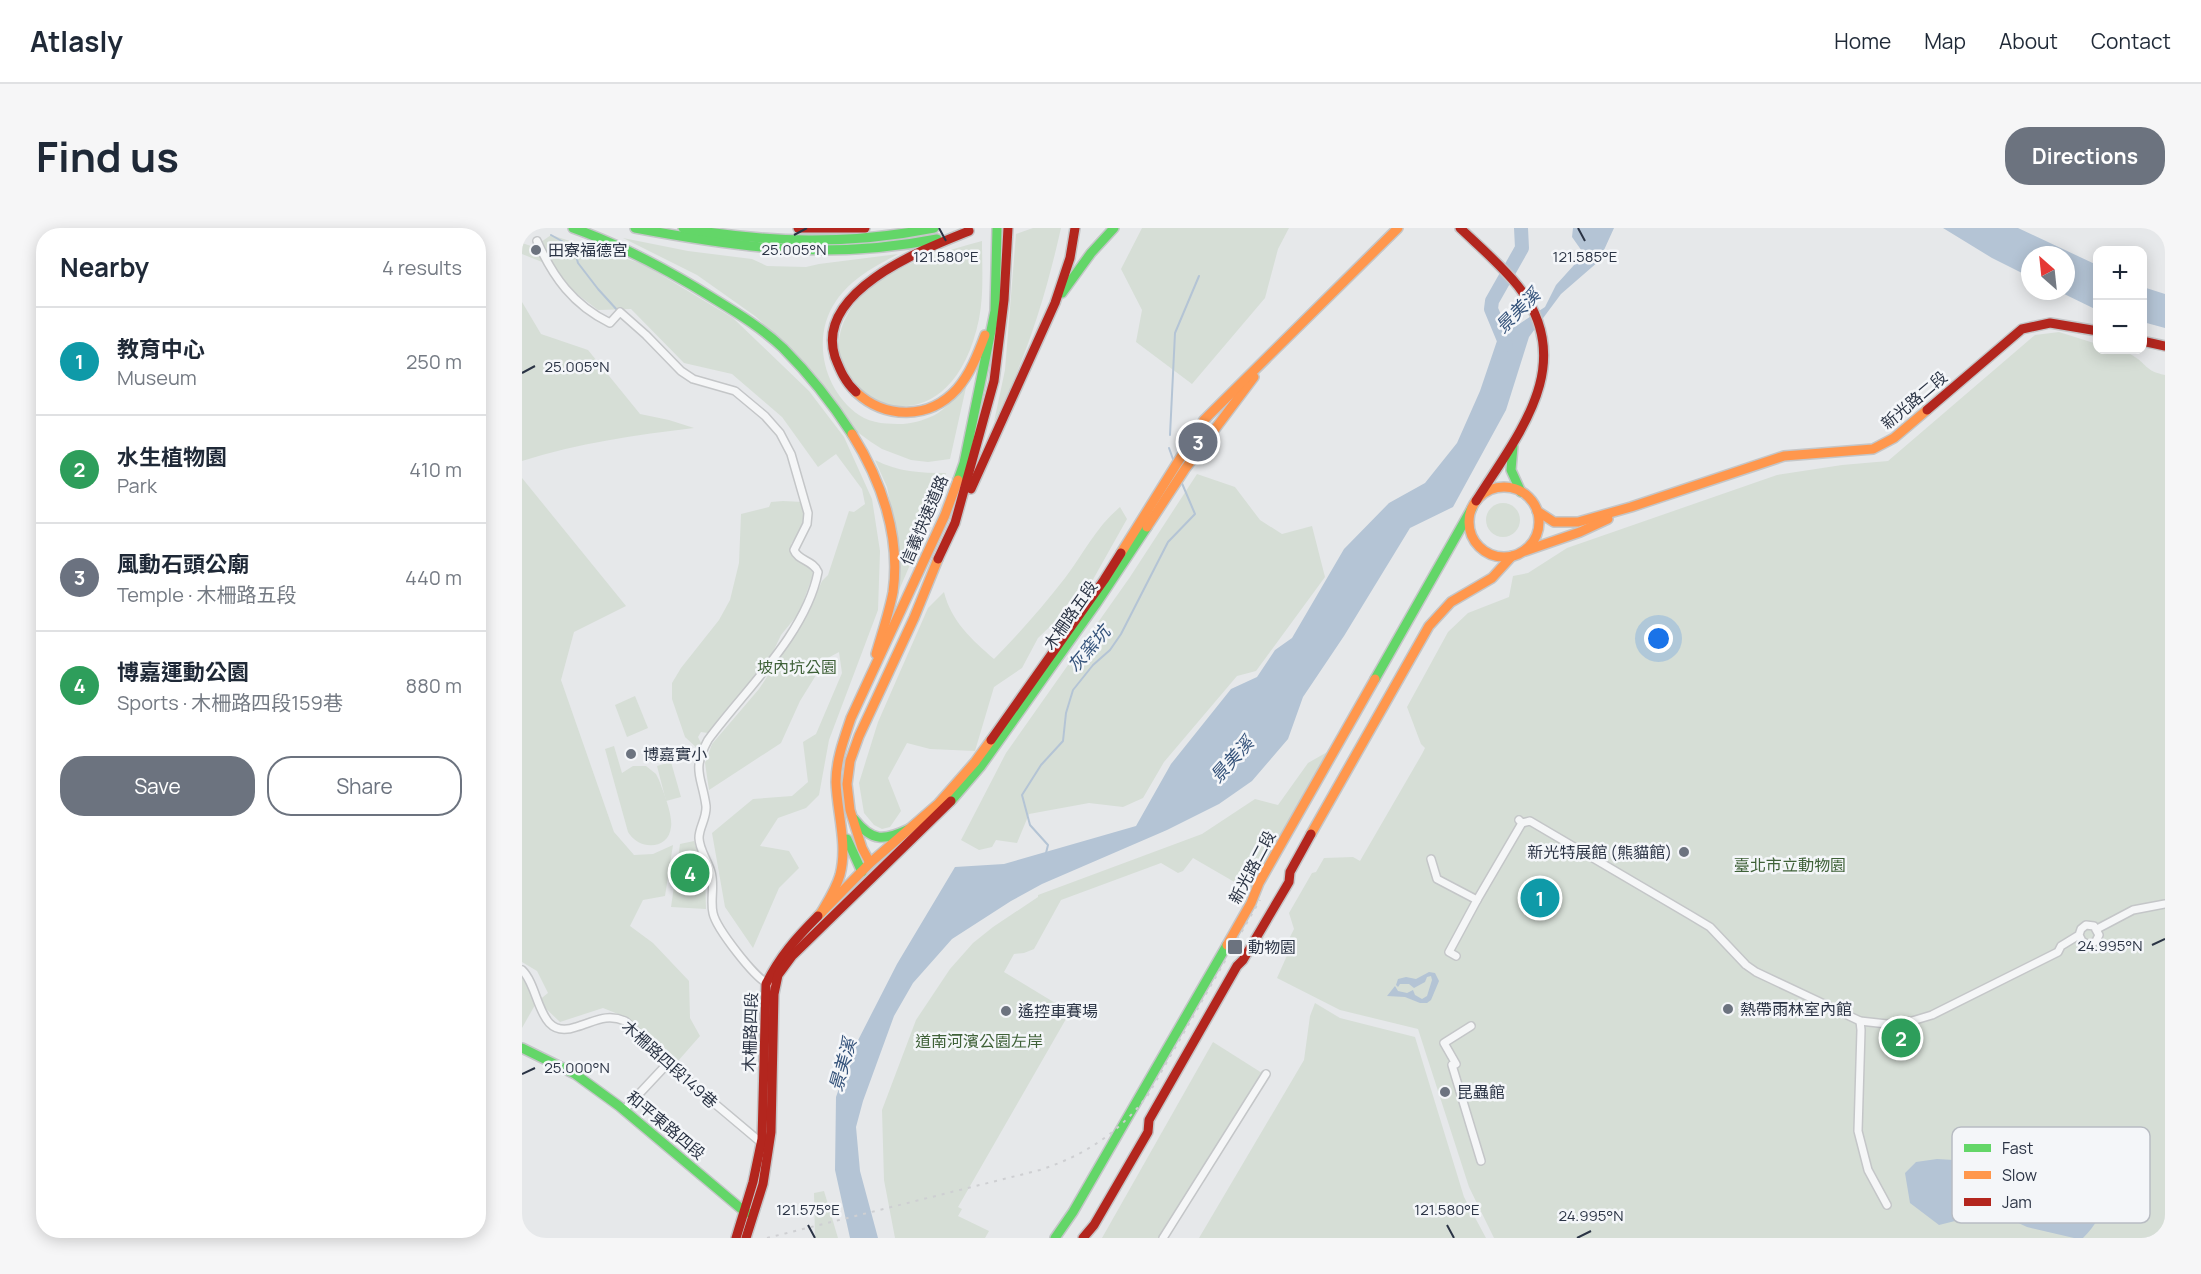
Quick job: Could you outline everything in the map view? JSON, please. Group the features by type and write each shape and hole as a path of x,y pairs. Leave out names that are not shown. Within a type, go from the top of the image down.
{"main road":[{"path":"573,228 635,252 688,281 747,319 791,356 829,402 847,429 880,489 887,511 894,576 887,619 864,693"},
{"path":"635,228 800,252 881,249 974,229"},
{"path":"683,228 710,238 813,243 904,235 934,228"},
{"path":"798,228 865,228"},
{"name":"信義快速道路","path":"845,811 836,782 838,761 851,718 945,515 964,463 995,311 997,228"},
{"name":"信義快速道路","path":"845,811 850,761 859,736 955,523 994,381 1004,300 1008,228"},
{"path":"955,523 1002,425 1053,306 1075,228"},
{"path":"1053,306 1091,253 1113,228"},
{"name":"木柵路五段","path":"873,877 943,810 981,766 1096,604 1185,461 1197,428 1308,315 1398,228"},
{"name":"新光路二段","path":"1054,1238 1073,1212 1251,903 1258,883 1518,432 1537,395 1544,372 1544,349 1540,327 1532,306 1509,276 1460,228"},
{"path":"974,229 904,259 882,273 851,300 839,315 834,327 832,344 836,364 844,381 857,395 871,405 890,412 925,411 952,394 976,357 988,328 997,268"},
{"name":"新光路二段","path":"1537,511 1548,519 1566,524 1578,522 1631,507 1785,456 1878,448 1894,438 2022,329 2032,324 2052,322 2093,330"},
{"path":"2147,342 2165,346"},
{"name":"木柵路五段","path":"870,863 948,793 975,762 1185,461 1219,424 1271,354"},
{"path":"1213,411 1219,424"},
{"name":"新光路二段","path":"1518,432 1512,453 1511,469 1521,492"},
{"path":"1506,487 1521,492 1534,503 1537,511 1538,527 1532,543 1515,554 1497,556 1483,549 1473,538 1469,523 1474,505 1489,490 1506,487"},
{"name":"新光路二段","path":"1083,1238 1094,1225 1148,1132 1149,1120 1237,966 1244,960 1289,882 1290,872 1300,853 1429,626 1452,602 1492,578 1515,554 1580,532 1631,507"},
{"path":"845,811 862,830 877,838 895,836 909,829"},
{"path":"845,811 870,863 873,877"},
{"path":"845,811 850,847 862,872 873,877"},
{"path":"821,913 836,889 843,864 845,811"},
{"name":"木柵路四段","path":"736,1238 763,1184 765,1146 772,1124 771,984 776,963 870,863"},
{"name":"木柵路四段","path":"771,984 792,956 873,877"},
{"name":"和平東路四段","path":"522,1048 575,1074 624,1110 750,1213"},
{"name":"木柵路四段","path":"746,1238 750,1213"}],"street":[{"path":"537,241 552,271 573,299 588,311 610,323 620,312 646,335 681,372 693,379 735,391 765,416 786,443 804,491 808,518 794,550 795,554 812,563 818,572 805,609 763,673 708,740 701,752 698,771 706,811 699,839 712,877 714,919 720,930 771,984"},
{"path":"1456,956 1449,952 1521,821 1530,821 1710,927 1746,965 1756,972 1860,1020 1887,1024 1912,1021 1932,1015 2058,952 2061,946 2079,935 2081,929 2086,925 2094,926 2099,936 2096,942 2089,945 2082,942 2079,935"},
{"path":"1431,859 1437,879 1476,900"},
{"path":"2097,929 2133,910 2165,904"},
{"name":"木柵路四段149巷","path":"522,970 530,980 541,1012 548,1022 564,1030 603,1017 619,1018 630,1024 695,1087 765,1146"},
{"path":"1860,1020 1858,1131 1868,1170 1887,1205"},
{"path":"1471,1026 1444,1043 1456,1064 1452,1065 1481,1161"},
{"path":"624,1110 669,1062"},
{"path":"1164,1238 1266,1074"}],"green space":[{"path":"1033,228 1061,228 1034,327 1016,375 994,422 1005,370 1016,234"},
{"path":"1142,228 1289,228 1278,249 1265,298 1192,384 1136,342 1142,310 1121,269"},
{"name":"坡內坑公園","path":"551,235 643,264 733,318 809,391 844,437 872,499 880,551 878,610 829,740 819,795 806,808 778,818 760,846 789,851 799,868 779,888 753,948 725,907 712,833 753,799 792,796 808,782 803,742 816,734 842,673 839,652 826,659 800,701 781,743 709,790 705,763 712,744 759,689 805,619 822,581 828,575 849,511 854,512 865,504 862,489 836,454 818,467 782,417 732,374 684,363 631,309 598,310 573,291 547,264 522,254 522,243 534,247"},
{"path":"623,238 688,251 752,259 767,266 806,267 898,254 856,279 836,301 828,315 824,330 825,362 829,377 847,404 864,418 881,423 903,424 930,417 946,407 967,383 950,459 928,462 911,460 882,449 871,442 856,431 795,353 755,316 697,275"},
{"path":"982,241 981,310 959,371 931,399 900,406 870,398 848,377 839,348 848,314 880,280 904,266 929,256"},
{"path":"522,302 541,334 588,350 640,414 694,428 586,444 522,461"},
{"name":"臺北市立動物園","path":"2059,332 2093,343 2093,354 2130,354 2150,369 2165,375 2165,1238 1494,1238 1469,1187 1418,1029 1340,1010 1277,978 1289,951 1289,939 1294,929 1289,913 1312,873 1316,872 1324,858 1353,857 1360,861 1425,748 1421,744 1407,707 1448,632 1468,613 1509,597 1513,576 1528,573 1567,548 1777,475 1888,461 2035,335"},
{"path":"875,460 910,471 946,473 897,595 897,537 887,487"},
{"path":"1197,474 1235,487 1260,520 1282,534 1312,526 1325,577 1256,671 1237,676 1164,762 1143,798 1123,807 1089,803 1029,814 1017,843 996,840 992,847 979,850 961,840 1006,753 1130,577"},
{"path":"522,478 626,606 574,632 561,680 614,832 634,855 653,854 673,845 665,896 643,900 630,926 653,943 689,981 690,1018 700,1036 678,1061 628,1018 603,1008 560,1022 538,1001 548,993 537,971 522,962"},
{"path":"771,502 803,502 803,526 791,544 791,551 794,558 812,568 813,575 799,613 781,635 773,652 759,672 708,733 701,732 698,737 701,743 699,750 685,737 672,699 672,683 719,620 730,600 739,563 741,514 769,507"},
{"path":"1503,503 1515,508 1520,520 1515,532 1503,537 1491,532 1486,520 1491,508"},
{"path":"1120,507 1127,519 1086,592 1038,638 1022,668 994,687 975,751 930,749 907,743 888,778 901,811 890,827 882,829 874,825 864,813 859,783 878,722 928,608 944,592 957,621 970,637 994,659 1048,599 1097,532"},
{"path":"635,696 648,728 627,737 615,705"},
{"path":"614,746 622,773 633,766 646,766 656,774 659,780 671,816 671,827 669,835 659,844 646,845 633,838 628,832 605,749"},
{"name":"道南河濱公園左岸","path":"1329,751 1250,891 1193,858 1183,871 1178,873 1161,863 1061,900 1034,949 1014,954 1004,972 1070,1012 958,1207 962,1209 958,1216 989,1231 985,1238 895,1238 884,1180 882,1110 916,1020 950,969 973,943 1038,895 1202,834 1255,799 1278,805 1308,763"},
{"path":"671,762 681,797 666,801 657,766"},
{"path":"694,841 705,875 706,909 671,907 680,844"},
{"path":"522,975 527,981 535,1005 522,1028"},
{"path":"1315,1003 1340,1018 1415,1037 1464,1197 1486,1238 1199,1238 1304,1060 1310,1016"},
{"path":"1213,1042 1262,1073 1256,1086 1159,1238 1102,1238"},
{"path":"824,1191 838,1238 815,1238 814,1193"}],"water":[{"name":"景美溪","path":"1573,228 1614,228 1599,261 1561,294 1529,337 1506,410 1453,507 1410,528 1344,636 1303,697 1288,739 1252,781 1219,804 1167,830 1042,884 1011,901 952,939 913,983 894,1016 856,1127 860,1171 878,1238 850,1238 835,1170 836,1097 851,1054 897,964 955,867 1004,864 1136,826 1171,764 1231,689 1257,677 1275,650 1292,638 1344,549 1389,503 1425,483 1457,443 1480,391 1500,332 1510,330 1545,307 1556,285 1584,254 1572,237"},
{"path":"1943,228 2018,228 2056,246 2021,246 2021,272"},
{"path":"2075,255 2093,263 2093,308 2075,299"},
{"path":"2147,288 2165,294 2165,328 2147,323"},
{"path":"1429,972 1435,973 1439,981 1431,1000 1427,1003 1420,1003 1405,997 1387,996 1395,986 1398,991 1407,993 1413,990 1415,995 1422,999 1427,996 1431,976 1414,988 1409,984 1400,984 1398,987 1396,985 1398,979 1406,977 1416,979"},
{"path":"1952,1160 1952,1222 1939,1225 1910,1203 1905,1173 1916,1162"},
{"path":"2018,1223 2095,1223 2083,1238 2027,1227"}],"waterway":[{"name":"景美溪","path":"1506,345 1491,309 1492,301 1522,248 1521,228"},
{"path":"551,235 574,248 578,263 618,311"},
{"name":"灰窯坑","path":"1170,435 1175,333 1199,276"},
{"name":"灰窯坑","path":"1169,448 1174,462"},
{"name":"灰窯坑","path":"1046,853 1048,845 1030,825 1022,795 1041,765 1063,741 1066,713 1073,690 1093,665 1110,650 1121,634 1168,542 1195,514 1181,481"}],"railway":[{"path":"767,1238 1040,1170 1072,1157 1100,1141 1125,1121 1148,1095 1260,900"}],"traffic: fast":[{"path":"573,228 629,251 664,269 759,328 802,368 852,434"},
{"path":"635,228 712,241 786,249 859,249 937,239"},
{"path":"683,228 746,237 809,240 871,237 934,228"},
{"path":"958,480 964,463 995,311 997,228"},
{"path":"1062,293 1091,253 1114,228"},
{"path":"1513,446 1511,470 1521,492"},
{"path":"1375,679 1472,508"},
{"path":"951,801 981,766 1096,604 1147,527"},
{"path":"854,819 867,832 879,837 892,836 909,829"},
{"path":"847,839 862,872"},
{"path":"1055,1238 1073,1212 1227,945"},
{"path":"522,1048 575,1074 619,1106 749,1213"}],"traffic: slow":[{"path":"1121,553 1204,420 1398,228"},
{"path":"856,392 868,401 893,411 920,411 933,406 946,399 962,383 985,335"},
{"path":"1147,527 1185,469 1254,377"},
{"path":"1537,511 1554,522 1578,522 1631,507 1784,456 1873,449 1894,438 1927,410"},
{"path":"852,434 880,489 894,550 893,592 876,654"},
{"path":"821,913 832,895 842,863 843,840 836,782 843,742 851,718 945,515 958,480"},
{"path":"1504,487 1523,493 1533,503 1539,522 1533,541 1523,551 1504,557 1485,551 1475,541 1469,522 1475,503 1485,493 1504,487"},
{"path":"1525,551 1580,532 1608,519"},
{"path":"1311,834 1429,626 1451,602 1492,578 1512,556"},
{"path":"870,863 862,848 850,810 847,784 850,761 938,559"},
{"path":"1227,945 1251,903 1259,883 1375,679"},
{"path":"818,916 870,863 938,804 991,740"}],"traffic: jam":[{"path":"798,228 865,228"},
{"path":"938,559 955,523 994,381 1004,300 1008,228"},
{"path":"971,489 1055,303 1070,258 1075,228"},
{"path":"1460,228 1518,286 1535,315 1543,343 1543,371 1536,398 1509,450 1476,501"},
{"path":"856,392 846,380 835,357 833,333 841,312 856,293 877,276 901,261 969,231"},
{"path":"1927,410 2022,329 2050,323 2093,330"},
{"path":"2147,342 2165,346"},
{"path":"991,740 1121,553"},
{"path":"746,1238 763,1184 771,1132 774,994 778,975 792,956 951,801"},
{"path":"1083,1238 1094,1225 1148,1132 1149,1120 1237,966 1243,960 1289,882 1290,872 1311,834"},
{"path":"736,1238 753,1182 762,1139 766,984 789,948 818,916"}],"place":[{"name":"田寮福德宮","path":"536,250"},
{"name":"風動石頭公廟","path":"1198,442"},
{"name":"博嘉實小","path":"631,754"},
{"name":"新光特展館 (熊貓館)","path":"1684,852"},
{"name":"博嘉運動公園","path":"690,873"},
{"name":"教育中心","path":"1540,898"},
{"name":"動物園","path":"1235,947"},
{"name":"熱帶雨林室內館","path":"1728,1009"},
{"name":"遙控車賽場","path":"1006,1011"},
{"name":"水生植物園","path":"1901,1038"},
{"name":"昆蟲館","path":"1445,1092"}]}
